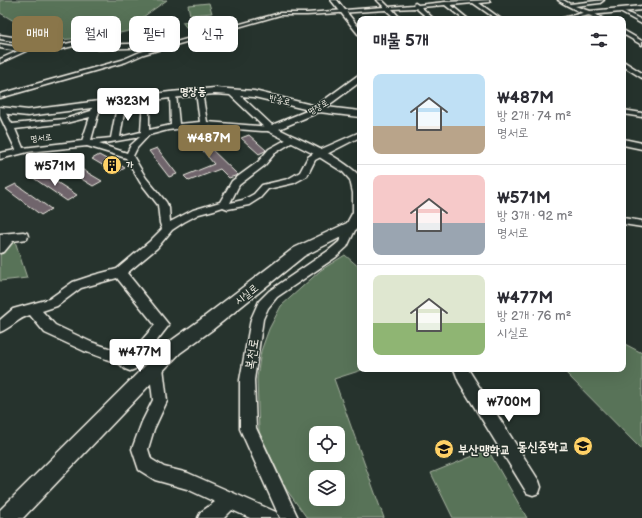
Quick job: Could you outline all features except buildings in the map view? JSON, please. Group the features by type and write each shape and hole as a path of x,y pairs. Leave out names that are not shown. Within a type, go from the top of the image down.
{"main road":[{"path":"334,0 357,29"},
{"path":"576,16 590,13 642,8"},
{"name":"명장로","path":"271,129 318,109 357,80"},
{"path":"232,92 271,129 320,153 347,170 357,179"},
{"name":"반송로","path":"0,110 28,113 96,109 122,101 173,94 232,92 262,96 318,109 357,114"},
{"path":"626,143 642,146"},
{"path":"352,226 357,216"},
{"name":"시실로","path":"8,518 174,348 206,326 299,252 352,226"}],"street":[{"path":"379,0 395,16"},
{"path":"410,0 429,16"},
{"path":"441,0 462,16"},
{"path":"560,0 596,16"},
{"path":"570,5 600,2 602,0"},
{"path":"180,42 280,14 388,9 472,1 488,2"},
{"path":"472,1 494,16"},
{"path":"620,10 642,22"},
{"path":"626,34 639,40 642,44"},
{"path":"0,37 12,39"},
{"path":"63,47 92,40 98,47 129,45"},
{"path":"626,40 639,40"},
{"path":"0,46 12,48"},
{"path":"57,55 70,49 63,47"},
{"path":"2,60 20,52"},
{"path":"0,96 124,61 146,52"},
{"path":"626,65 642,76"},
{"path":"626,69 642,70"},
{"path":"199,92 204,124"},
{"path":"173,94 175,126"},
{"path":"146,98 145,133 143,139 134,147 129,156 146,184 163,205 165,212 164,224 166,229"},
{"path":"115,140 122,101"},
{"path":"626,108 632,113"},
{"path":"10,127 66,122 96,109"},
{"path":"86,143 96,109"},
{"path":"0,110 10,127 20,150"},
{"path":"626,112 642,115"},
{"name":"명서로","path":"0,156 20,150 115,140 175,126 204,124 252,130 271,129"},
{"path":"0,327 17,314 53,303 77,285 94,279 120,273 153,244 166,229 180,220 196,212 224,204 228,206 246,203 257,196 265,187 291,181 304,174 311,159 320,153 357,135"},
{"path":"224,204 235,183 261,164 272,151 292,140"},
{"name":"명서로","path":"86,143 129,156"},
{"path":"626,221 642,224"},
{"name":"복천로","path":"288,518 248,429 247,380 257,320 263,305 273,294 332,254 343,244 352,226"},
{"path":"0,249 5,238 23,236"},
{"path":"32,310 50,329 89,347 119,357 130,365 163,325 120,273"},
{"path":"156,367 160,401 147,427 140,449 145,464 161,474 188,481 270,518"},
{"path":"463,372 464,378 533,486"},
{"path":"207,518 219,511 230,499"}],"green space":[{"path":"0,0 167,0 144,16 129,16 129,31 121,33 121,16 71,16 71,39 63,39 63,16 12,16 12,20 0,13"},
{"path":"209,3 212,13 190,15 188,5"},
{"path":"188,21 188,30 182,22"},
{"path":"15,241 27,278 0,281 0,252 9,243"},
{"path":"345,255 357,265 357,372 334,379 384,518 307,518 286,489 259,432 257,378 261,351 269,329 281,306 321,270"},
{"path":"626,345 642,353 642,450 565,372 626,372"},
{"path":"488,450 527,518 453,518 431,473"}],"place":[{"name":"가","path":"112,165"},
{"name":"동신중학교","path":"583,446"},
{"name":"부산맹학교","path":"444,449"}],"district":[{"name":"명장동","path":"193,91"}]}
